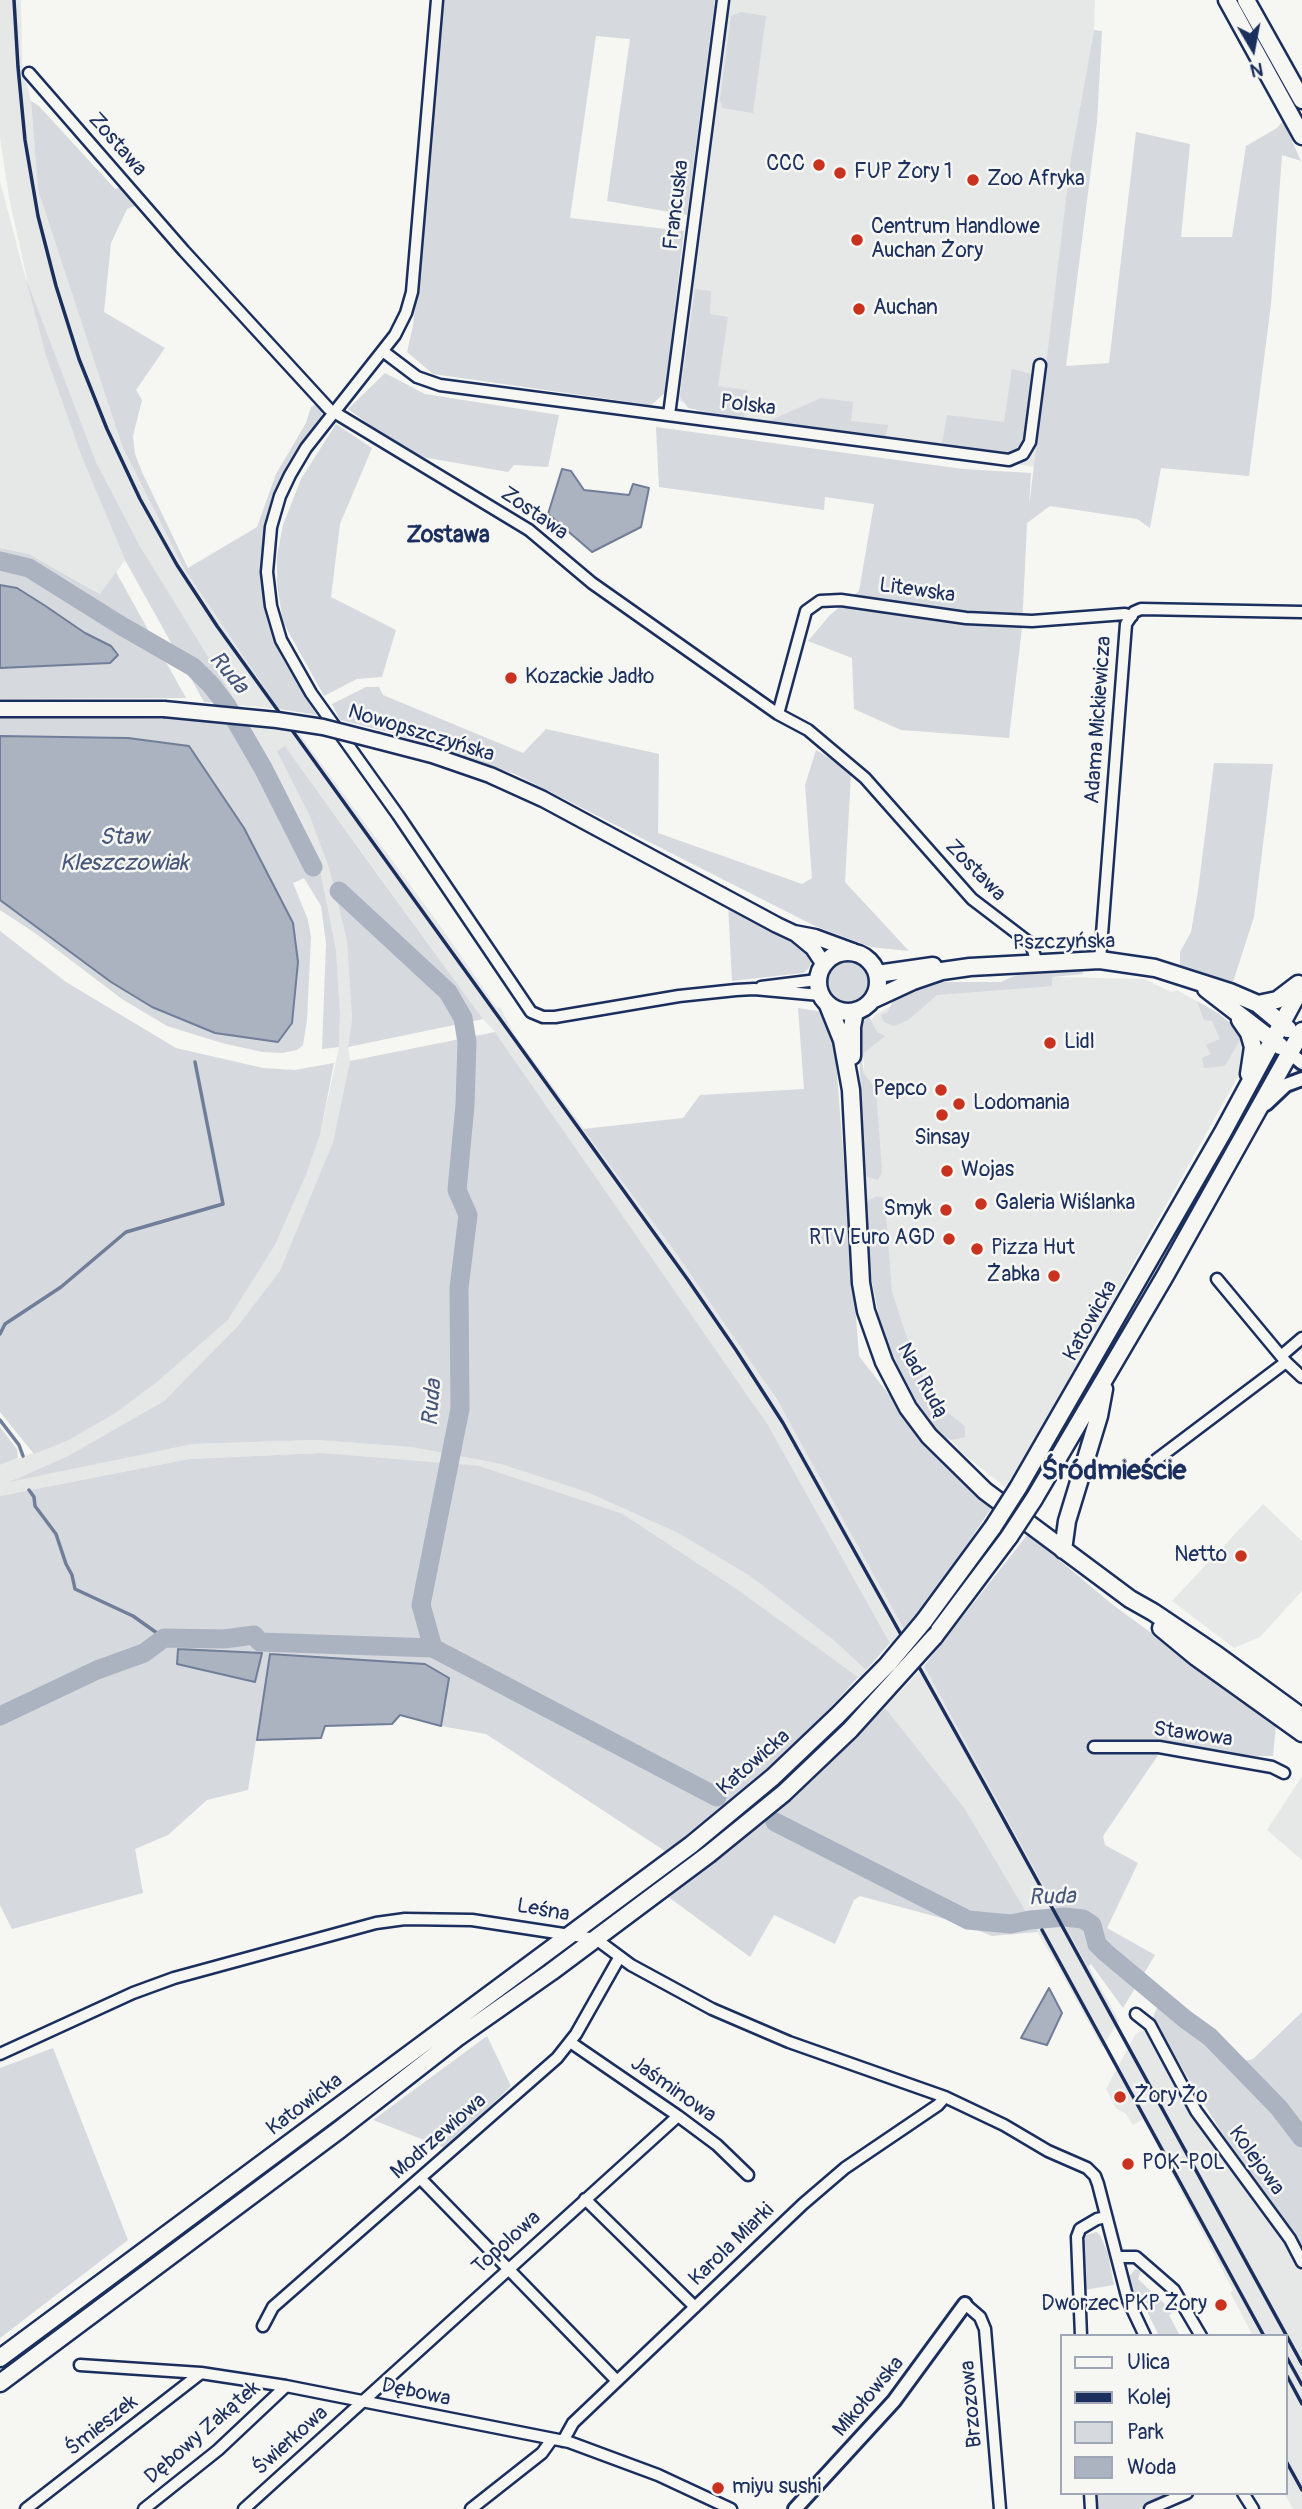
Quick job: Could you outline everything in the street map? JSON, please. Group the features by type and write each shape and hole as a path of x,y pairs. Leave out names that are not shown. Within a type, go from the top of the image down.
{"main road":[{"path":"1227,0 1302,136"},
{"path":"1245,0 1302,100"},
{"name":"Nowopszczyńska","path":"0,709 164,709 277,720 432,755 490,775 543,799 794,933 816,952 823,963"},
{"name":"Nowopszczyńska","path":"794,933 815,937 853,951"},
{"path":"853,951 868,959 877,974 878,986 872,1000 855,1011 842,1012 822,993 823,963 836,953 853,951"},
{"name":"Pszczyńska","path":"872,1000 942,971 1100,960 1155,968 1198,984 1230,992 1258,1004 1301,1036"},
{"name":"Pszczyńska","path":"877,974 941,964 970,967"},
{"path":"1258,1004 1277,1000 1302,980"},
{"name":"Pszczyńska","path":"1198,984 1296,1058"},
{"name":"Katowicka","path":"0,2358 691,1845 773,1776 888,1664 924,1621 1018,1488 1246,1090 1302,985"},
{"name":"Nad Rudą","path":"822,993 842,1040 851,1090 861,1283 866,1311 884,1362 908,1408 929,1436 985,1491 1130,1599 1217,1655 1302,1717"},
{"path":"1232,1009 1246,1028 1253,1047 1246,1090"},
{"name":"Nad Rudą","path":"851,1090 852,1027 855,1011"},
{"name":"Katowicka","path":"0,2383 340,2130 457,2038 596,1939 769,1805 850,1730 934,1637 1009,1538 1257,1114 1296,1058 1301,1036"},
{"path":"1063,1550 1067,1521 1098,1416 1106,1376"},
{"name":"Nad Rudą","path":"1130,1599 1196,1657 1302,1733"}],"street":[{"path":"437,0 412,292 406,313 395,335 296,464 273,516 267,572 277,630 311,693 418,843 525,1007 535,1015 555,1017 679,996 754,989 822,993"},
{"name":"Francuska","path":"669,415 723,1"},
{"name":"Zostawa","path":"29,73 192,261 322,403 529,530 592,583 778,714 808,730 864,778 972,900 1031,944 1037,963"},
{"name":"Polska","path":"384,352 417,377 440,384 1014,460 1023,454 1030,442 1040,365"},
{"name":"Litewska","path":"778,714 806,611 820,601 841,600 966,618 1032,621 1125,614 1132,616"},
{"name":"Adama Mickiewicza","path":"1100,960 1126,624 1141,609 1302,612"},
{"path":"754,989 774,984 822,993"},
{"path":"1257,1114 1286,1084 1302,1079"},
{"path":"1217,1279 1283,1359 1302,1377"},
{"path":"1156,1460 1283,1359 1302,1338"},
{"name":"Stawowa","path":"1094,1748 1159,1747 1272,1767 1284,1773"},
{"name":"Leśna","path":"0,2054 133,1993 174,1978 376,1923 405,1919 449,1919 510,1925 596,1939 619,1958 672,1989 754,2028 945,2096 1091,2171 1095,2176 1128,2300 1144,2334"},
{"name":"Modrzewiowa","path":"263,2326 273,2307 557,2058 570,2042 619,1958"},
{"name":"Kolejowa","path":"1136,2014 1150,2025 1196,2111 1290,2239 1302,2262"},
{"name":"Jaśminowa","path":"570,2042 678,2116 725,2152 748,2175"},
{"name":"Karola Miarki","path":"471,2509 557,2440 829,2182 938,2105 945,2096"},
{"name":"Topolowa","path":"363,2401 678,2116"},
{"path":"421,2179 617,2381"},
{"path":"585,2199 695,2307"},
{"path":"1081,2334 1077,2237 1080,2229 1106,2217"},
{"path":"1117,2257 1136,2257 1174,2290 1199,2334"},
{"name":"Mikołowska","path":"795,2509 894,2401 965,2304"},
{"name":"Brzozowa","path":"965,2304 980,2317 985,2329 1000,2509"},
{"name":"Dębowa","path":"80,2365 201,2373 286,2386 557,2440 658,2475 731,2509"},
{"name":"Śmieszek","path":"26,2509 201,2373"},
{"name":"Dębowy Zakątek","path":"144,2509 218,2450 286,2386"},
{"name":"Świerkowa","path":"244,2509 363,2401"},
{"path":"1150,2509 1182,2495"}],"shaded area":[{"path":"0,0 21,0 22,63 31,101 38,190 122,446 183,567 279,709 239,705 272,728 298,732 441,927 497,1008 493,1011 500,1007 514,1034 673,1249 764,1380 807,1450 905,1631 892,1646 768,1425 495,1032 285,746 329,868 347,941 352,1019 348,1047 350,1061 333,1142 280,1272 238,1327 164,1401 68,1456 13,1480 193,1444 316,1440 411,1447 501,1464 589,1493 678,1533 750,1576 832,1639 895,1697 924,1666 1119,2021 1102,2047 965,1809 858,1677 741,1592 623,1514 321,1453 189,1459 0,1496 0,1465 69,1440 114,1414 156,1383 228,1320 275,1245 306,1175 320,1135 339,1047 340,1013 336,949 319,865 261,747 141,548 96,462 29,288 9,197 0,138"},
{"path":"715,0 1095,0 1094,30 1071,157 1035,467 700,412 666,393"},
{"path":"0,181 46,356 81,455 125,560 101,594 29,554 0,548"},
{"name":"Galeria Wiślanka","path":"1052,977 1144,979 1171,992 1177,990 1219,1014 1241,1032 1246,1049 1245,1064 1043,1431 1005,1487 962,1453 932,1419 883,1322 873,1286 867,1214 863,1032 875,1015 902,1000"},
{"path":"1263,1504 1302,1541 1302,1591 1260,1637 1234,1648 1172,1601"},
{"path":"1302,1776 1302,1860 1267,1830"},
{"path":"1148,2029 1206,2137 1287,2241 1302,2269 1302,2509 1293,2509 1285,2495 1288,2495 1288,2334 1252,2334 1230,2292 1233,2290 1143,2119 1133,2125 1126,2114 1116,2108 1106,2089 1135,2035"}],"green space":[{"path":"443,0 715,0 687,215 607,201 630,39 596,36 570,218 684,231 665,393 651,405 433,374 407,352 413,326"},
{"path":"741,12 766,16 753,113 722,108 720,100 731,16"},
{"path":"1094,30 1102,31 1097,122 1066,366 1109,363 1136,132 1190,144 1181,237 1232,237 1246,146 1277,128 1283,121 1301,161 1282,155 1271,304 1249,476 1161,468 1150,528 1137,519 1050,506 1027,523 1022,628 1009,738 901,730 854,709 852,658 808,641 830,615 859,591 874,504 825,497 824,510 659,487 656,427 963,469 1031,473 1029,507 1071,157"},
{"path":"31,101 39,106 115,189 121,187 135,206 127,209 111,243 104,312 165,348 136,390 142,400 133,436 135,454 142,472 188,568 257,527 276,474 306,423 311,407 315,405 322,411 321,421 288,463 272,497 264,528 260,573 264,604 282,658 317,715 279,709 183,567 122,446 38,190"},
{"path":"25,276 96,462 141,548 237,704 204,702 125,560 81,455 46,356"},
{"path":"695,289 711,291 710,314 728,317 718,386 747,390 744,419 688,408 680,396"},
{"path":"1012,369 1031,374 1025,440 1019,448 1011,453 942,443 947,415 1004,422"},
{"path":"385,373 425,394 559,415 548,467 514,465 508,472 411,455 348,409"},
{"path":"821,398 853,402 851,421 888,425 886,436 769,421"},
{"path":"336,424 372,448 340,524 331,597 396,630 382,677 357,679 324,696 283,622 277,584 277,556 283,525 301,479"},
{"path":"0,548 29,554 100,594 116,572 186,698 0,699 0,668 110,663 111,646 85,633 17,588 0,584"},
{"path":"366,687 379,687 383,695 523,753 546,729 659,754 658,833 802,884 812,878 805,785 816,750 846,768 851,774 845,882 909,951 871,947 815,926 515,774 392,733 340,720 332,704"},
{"path":"0,716 171,719 248,725 298,818 319,865 336,949 339,1047 322,1049 326,943 321,906 304,878 293,883 308,920 311,937 307,1020 303,1045 297,1050 282,1053 262,1052 222,1043 167,1026 122,999 0,910 0,900 85,963 152,1007 215,1033 277,1042 128,738 0,736"},
{"path":"285,746 483,1019 348,1047 352,1019 347,941 329,868 309,814 277,751"},
{"path":"1214,763 1273,764 1254,917 1233,982 1180,965 1180,952 1191,932 1198,891"},
{"path":"728,904 810,953 812,961 809,968 803,973 732,981"},
{"path":"0,931 66,982 176,1048 263,1068 295,1070 334,1063 320,1135 306,1175 275,1245 228,1320 156,1383 114,1414 69,1440 34,1454 0,1412"},
{"path":"847,958 863,965 870,981 863,997 847,1004 831,997 824,981 831,965"},
{"path":"1082,971 1083,974 1052,977 1052,986 937,995 908,1020 894,1026 884,1022 881,1015 888,1012 895,997 934,982 1000,982 1017,975"},
{"path":"1197,1001 1241,1032 1242,1036 1225,1066 1204,1068 1202,1058 1211,1054 1206,1045 1220,1039 1212,1021 1204,1020"},
{"path":"798,1008 823,1012 835,1049 859,1356 897,1405 903,1418 992,1507 905,1631 776,1398 673,1249 583,1129 683,1118 700,1095 804,1089"},
{"path":"864,1014 868,1014 877,1032 885,1036 864,1053 862,1063 864,1074 876,1089 882,1172 878,1180 867,1177 864,1173 858,1025"},
{"path":"495,1032 768,1425 890,1643 866,1670 832,1639 750,1576 678,1533 589,1493 501,1464 411,1447 316,1440 193,1444 9,1482 68,1456 164,1401 238,1326 280,1271 333,1142 350,1061"},
{"path":"882,1197 885,1202 892,1292 909,1344 938,1405 965,1426 965,1437 951,1440 941,1436 917,1402 891,1355 880,1322 868,1262 865,1207 869,1200"},
{"path":"0,1427 17,1449 18,1458 0,1465"},
{"path":"321,1453 479,1466 623,1514 741,1592 858,1677 802,1739 682,1842 665,1851 486,1734 441,1726 449,1678 270,1654 248,1790 207,1800 168,1835 135,1849 143,1893 12,1929 0,1905 0,1496 189,1459"},
{"path":"1028,1534 1113,1605 1276,1724 1273,1756 1253,1756 1167,1742 1103,1836 1105,1845 1138,1863 1107,1928 1155,1955 1123,2008 1091,1964 1088,1967 924,1666"},
{"path":"885,1708 965,1809 1038,1932 992,1936 963,1924 860,1896 854,1900 835,1944 774,1915 750,1957 667,1896 774,1812"},
{"path":"1159,2004 1204,2038 1227,2065 1253,2059 1302,2012 1302,2246 1225,2138 1152,2019"},
{"path":"487,2036 511,2086 447,2149 373,2120"},
{"path":"53,2048 128,2240 0,2338 0,2068"},
{"path":"1097,2232 1108,2254 1114,2285 1084,2290 1082,2243 1086,2235"},
{"path":"1136,2269 1141,2271 1138,2279 1168,2307 1179,2334 1158,2334 1142,2301 1133,2296 1129,2276"},
{"path":"1095,2495 1171,2495 1139,2509 1096,2509"}],"water":[{"path":"562,469 571,471 584,490 629,495 633,484 649,488 641,527 592,552 548,514"},
{"path":"0,585 17,588 85,633 111,646 118,655 110,663 0,668"},
{"name":"Staw Kleszczowiak","path":"0,736 128,738 189,746 244,828 293,923 298,962 292,1023 278,1042 215,1033 152,1007 111,982 0,900"},
{"path":"178,1649 262,1653 255,1682 177,1664"},
{"path":"270,1654 425,1664 449,1678 441,1726 400,1715 392,1724 325,1726 321,1738 257,1740"},
{"path":"1049,1988 1062,2013 1047,2045 1021,2038"}],"waterway":[{"name":"Ruda","path":"0,561 29,568 193,667 227,706 263,768 313,867"},
{"name":"Ruda","path":"339,891 448,992 463,1018 467,1042 465,1105 457,1190 468,1215 459,1288 460,1409 421,1605 433,1648 717,1797"},
{"path":"0,1334 5,1324 61,1287 126,1232 223,1204 195,1062"},
{"path":"0,1420 19,1445 23,1456"},
{"path":"29,1490 34,1497 35,1506 56,1534 75,1589 133,1616 164,1638"},
{"path":"0,1716 97,1670 144,1653 164,1638 224,1639 254,1635 260,1642 433,1648"},
{"name":"Ruda","path":"775,1822 968,1920 1011,1924 1065,1917 1083,1919 1092,1925 1097,1944 1210,2037 1279,2108 1302,2138"}],"railway":[{"path":"14,0 25,140 38,216 79,359 107,429 140,499 177,565 217,626 688,1280 783,1423 1286,2334"},
{"path":"1042,1930 1263,2334"},
{"path":"1288,2338 1302,2364"},
{"path":"1288,2360 1302,2385"},
{"path":"1288,2378 1302,2404"},
{"path":"1288,2465 1302,2490"}],"place":[{"name":"CCC","path":"819,165"},
{"name":"FUP Żory 1","path":"840,173"},
{"name":"Zoo Afryka","path":"973,180"},
{"name":"Centrum Handlowe Auchan Żory","path":"857,240"},
{"name":"Auchan","path":"859,309"},
{"name":"Kozackie Jadło","path":"511,678"},
{"name":"Lidl","path":"1050,1043"},
{"name":"Pepco","path":"941,1090"},
{"name":"Lodomania","path":"959,1104"},
{"name":"Sinsay","path":"942,1115"},
{"name":"Wojas","path":"947,1171"},
{"name":"Galeria Wiślanka","path":"981,1204"},
{"name":"Smyk","path":"946,1210"},
{"name":"RTV Euro AGD","path":"949,1239"},
{"name":"Pizza Hut","path":"977,1249"},
{"name":"Żabka","path":"1054,1276"},
{"name":"Netto","path":"1241,1556"},
{"name":"Żory Żo","path":"1120,2097"},
{"name":"POK-POL","path":"1128,2164"},
{"name":"Dworzec PKP Żory","path":"1221,2305"},
{"name":"miyu sushi","path":"718,2488"}],"district":[{"name":"Zostawa","path":"448,536"},
{"name":"Śródmieście","path":"1114,1472"}]}
